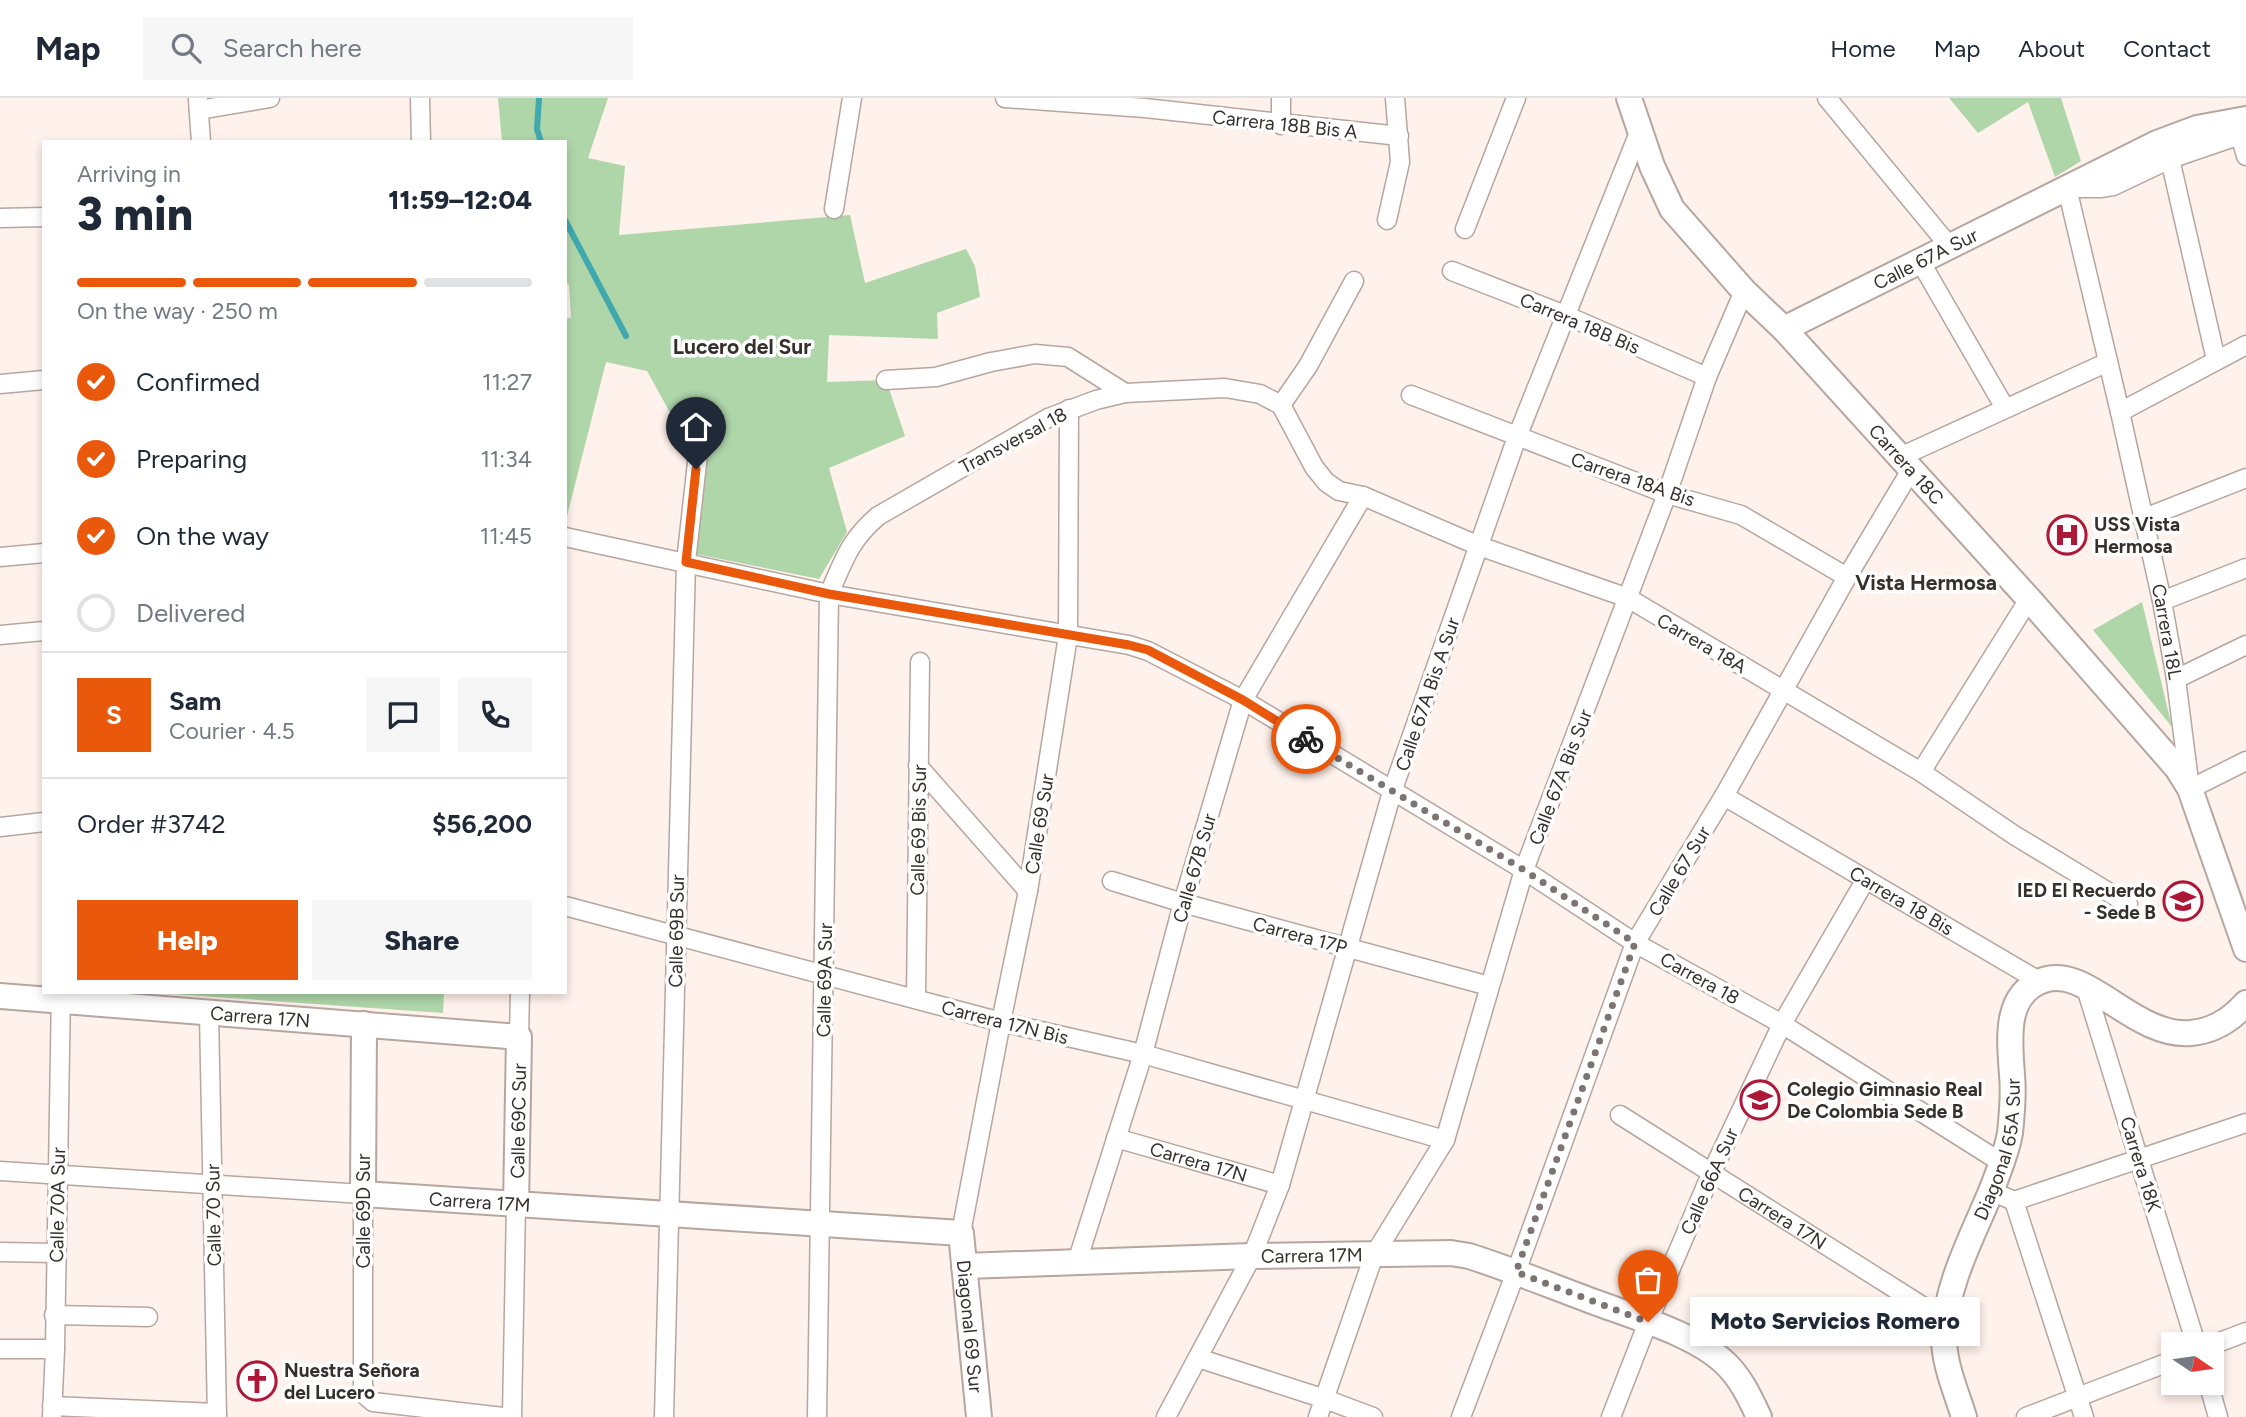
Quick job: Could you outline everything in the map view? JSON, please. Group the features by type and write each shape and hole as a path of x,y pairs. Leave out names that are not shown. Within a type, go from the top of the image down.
{"street":[{"path":"201,140 199,104 270,98"},
{"path":"420,98 421,140"},
{"path":"834,209 852,98"},
{"name":"Carrera 18B Bis A","path":"1004,98 1146,103 1280,124 1399,136"},
{"path":"1280,98 1280,124"},
{"path":"1387,220 1400,162 1395,98"},
{"path":"1465,229 1516,98"},
{"path":"1827,98 1950,247"},
{"name":"Carrera 18C","path":"1626,100 1672,209 1744,291 1784,329 2029,599 2165,752 2190,789"},
{"name":"Calle 67A Sur","path":"1784,329 2179,133 2216,123 2243,127"},
{"path":"2243,127 2246,156"},
{"name":"Calle 67A Sur","path":"2067,188 2113,186 2243,127"},
{"name":"Calle 67A Bis A Sur","path":"1166,1417 1252,1256 1280,1185 1392,792 1517,437 1640,130"},
{"path":"2170,159 2216,360"},
{"name":"Carrera 18L","path":"2067,188 2162,601 2176,679 2190,789 2244,936"},
{"path":"0,218 42,217"},
{"path":"1920,261 2005,408"},
{"name":"Carrera 18B Bis","path":"1452,271 1565,315 1707,377"},
{"path":"1281,405 1308,366 1354,281"},
{"name":"Calle 67A Bis Sur","path":"1318,1417 1374,1255 1445,1140 1524,870 1667,495 1707,377 1744,291"},
{"path":"2120,412 2246,345"},
{"path":"886,380 936,377 991,362 1035,354 1069,357 1125,393"},
{"path":"1906,463 2005,408 2108,362"},
{"path":"0,384 42,380"},
{"name":"Transversal 18","path":"849,547 866,527 892,507 1023,432 1069,409 1125,393 1225,388 1260,394 1281,405"},
{"name":"Carrera 18A Bis","path":"1411,395 1667,495 1741,515 1847,577"},
{"name":"Carrera 18A","path":"1281,405 1314,467 1326,482 1339,491 1363,496 1479,546 1628,598 1921,772 2014,835 2128,904"},
{"name":"Calle 69 Sur","path":"961,1233 1028,891 1068,636 1069,409"},
{"name":"Calle 69B Sur","path":"664,1417 686,562 699,445"},
{"name":"Calle 67 Sur","path":"1461,1417 1635,943 1724,796 1847,577 1906,463"},
{"path":"2142,519 2246,478"},
{"name":"Calle 67B Sur","path":"1077,1262 1143,1054 1183,903 1243,700 1363,496"},
{"name":"Carrera 18","path":"567,537 829,594 1148,650 1243,700 1524,870 1635,943 1782,1024 2002,1163"},
{"name":"Calle 69A Sur","path":"817,1417 829,594 849,547"},
{"path":"0,557 42,552"},
{"path":"2162,601 2246,568"},
{"path":"1921,772 2029,599"},
{"path":"0,635 42,631"},
{"path":"2176,679 2246,645"},
{"name":"Calle 69 Bis Sur","path":"916,999 920,662"},
{"path":"2190,789 2246,761"},
{"path":"918,766 1028,891"},
{"name":"Carrera 18 Bis","path":"1724,796 2039,981 2056,978 2085,985"},
{"path":"0,827 42,822"},
{"name":"Calle 66A Sur","path":"1611,1417 1711,1174 1782,1024 1866,879"},
{"name":"Carrera 17P","path":"1112,881 1183,903 1489,986"},
{"name":"Carrera 17N Bis","path":"567,907 1001,1022 1143,1054 1445,1140"},
{"name":"Diagonal 65A Sur","path":"1964,1417 1946,1354 1944,1336 1948,1303 1963,1257 2002,1163 2012,1119 2010,1030 2018,1004 2025,993 2039,981"},
{"path":"2085,985 2138,1020 2175,1033 2211,1029 2232,1017 2246,1003"},
{"name":"Carrera 18K","path":"2085,985 2192,1332"},
{"name":"Calle 69C Sur","path":"512,1417 520,994"},
{"name":"Carrera 17N","path":"0,996 61,996 209,1014 519,1037"},
{"name":"Calle 70A Sur","path":"52,1412 61,996"},
{"name":"Calle 70 Sur","path":"209,1014 217,1415"},
{"name":"Calle 69D Sur","path":"364,1024 363,1385 366,1396 373,1402 503,1417"},
{"name":"Carrera 17N","path":"1620,1115 1946,1321"},
{"path":"1991,1191 2014,1201 2246,1123"},
{"name":"Carrera 17N","path":"1116,1138 1280,1185"},
{"name":"Carrera 17M","path":"0,1171 961,1233"},
{"path":"2014,1201 2084,1417"},
{"name":"Diagonal 69 Sur","path":"961,1233 979,1417"},
{"path":"0,1252 56,1253"},
{"name":"Carrera 17M","path":"964,1266 1252,1256 1451,1253 1469,1256 1648,1322 1702,1346 1726,1364 1747,1392 1759,1417"},
{"path":"54,1315 148,1317"},
{"path":"2224,1340 2246,1332"},
{"path":"0,1349 55,1349"},
{"path":"1198,1358 1373,1417"},
{"path":"2026,1417 2161,1365"},
{"path":"2212,1395 2218,1417"},
{"path":"52,1412 217,1415"}],"green space":[{"path":"498,98 608,98 588,158 625,166 619,235 850,215 865,283 966,249 975,266 980,297 937,313 938,339 829,335 827,382 886,380 905,436 829,468 847,532 819,579 686,552 688,445 647,371 606,362 567,516 567,319 571,317 567,283 567,140 502,140"},
{"path":"1949,98 2061,98 2081,161 2055,177 2028,102 1978,133"},
{"path":"2142,602 2172,727 2093,630"},
{"path":"172,994 444,994 443,1013"}],"waterway":[{"path":"539,98 537,129 540,140"},
{"path":"567,224 626,336"}],"way so far":[{"path":"1306,739 1524,870 1635,943 1516,1272 1648,1322"}],"place":[{"name":"USS Vista Hermosa","path":"2067,535"},
{"name":"IED El Recuerdo - Sede B","path":"2183,901"},
{"name":"Colegio Gimnasio Real De Colombia Sede B","path":"1760,1100"},
{"name":"Moto Servicios Romero","path":"1648,1322"},
{"name":"Nuestra Señora del Lucero","path":"257,1381"}],"district":[{"name":"Lucero del Sur","path":"742,347"},
{"name":"Vista Hermosa","path":"1926,583"}],"route":[{"path":"696,469 686,562 829,594 1148,650 1243,700 1306,739"}]}
